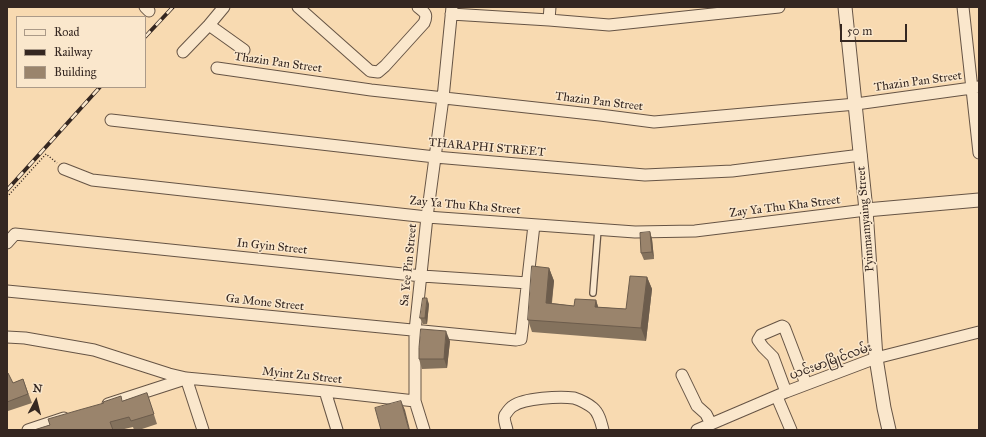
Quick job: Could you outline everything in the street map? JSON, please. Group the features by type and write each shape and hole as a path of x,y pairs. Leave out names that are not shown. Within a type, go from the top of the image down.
{"street":[{"path":"183,52 224,7"},
{"path":"298,7 370,71 378,72 424,23 426,13 418,7"},
{"path":"549,20 550,7"},
{"path":"452,11 609,25 753,8 779,7"},
{"name":"Pyinmamyaing Street","path":"845,7 866,210 876,358 889,430"},
{"path":"963,7 975,87 979,153"},
{"name":"Sa Yee Pin Street","path":"424,430 415,401 415,331 452,11"},
{"path":"209,25 244,50"},
{"name":"Thazin Pan Street","path":"217,68 372,90 654,122 856,104 975,87"},
{"name":"THARAPHI STREET","path":"111,120 436,157 645,175 732,171 861,155"},
{"name":"Zay Ya Thu Kha Street","path":"64,170 92,180 427,217 635,232 694,232 866,210"},
{"path":"866,210 979,200"},
{"path":"528,283 534,225"},
{"name":"In Gyin Street","path":"7,243 15,234 422,276 528,283"},
{"name":"Ga Mone Street","path":"7,291 516,340 521,339 528,283"},
{"path":"790,430 772,357 762,347 758,340 761,335 782,326 784,327 806,384"},
{"name":"ယင်းမာမြိုင်လမ်း","path":"697,430 781,394 876,358 979,332"},
{"name":"Myint Zu Street","path":"7,337 25,338 94,350 186,378 415,401"},
{"path":"682,375 697,406 706,414 711,424"},
{"path":"96,408 186,378 203,430"},
{"path":"325,391 337,430"},
{"path":"507,430 504,420 505,415 512,406 523,401 552,398 574,398 594,409 599,416 604,430"},
{"path":"28,430 73,415"}],"lane":[{"path":"593,293 598,229"}],"path":[{"path":"7,197 46,154 48,155"}],"building":[{"path":"650,232 652,252 641,253 640,233"},
{"path":"532,266 549,268 546,303 574,306 575,299 596,300 595,307 626,309 630,276 647,277 641,328 528,320"},
{"path":"423,298 427,298 425,318 420,318"},
{"path":"421,329 446,331 444,359 419,359"},
{"path":"7,373 13,383 23,379 28,394 7,402"},
{"path":"147,393 154,414 131,421 129,417 110,422 113,430 34,430 50,425 48,419 104,403 103,402 121,396 122,401"},
{"path":"401,401 409,430 381,430 375,408"}],"railway":[{"path":"146,36 173,7"},
{"path":"7,190 99,88"}]}
